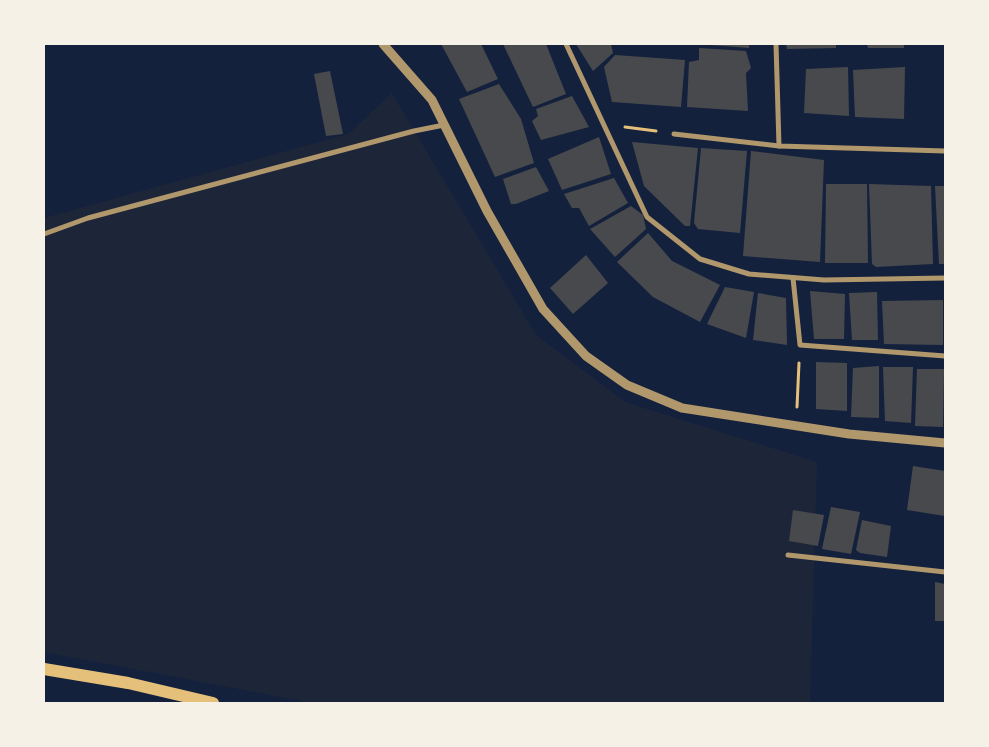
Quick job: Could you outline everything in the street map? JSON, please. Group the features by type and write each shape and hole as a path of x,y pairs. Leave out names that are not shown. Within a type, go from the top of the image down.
{"main road":[{"path":"44,669 128,683 213,703"}],"street":[{"path":"383,44 432,100 487,211 543,309 586,356 627,385 682,408 848,434 945,443"},
{"path":"566,44 647,217 700,259 749,274 793,278 824,280 945,278"},
{"path":"776,44 779,146"},
{"path":"44,234 88,218 414,131 444,125"},
{"path":"674,134 779,146 945,151"},
{"path":"793,278 800,345 945,356"},
{"path":"788,555 945,572"}],"path":[{"path":"603,124 674,134"},
{"path":"796,426 800,345"}],"shaded area":[{"path":"392,93 536,335 625,402 817,462 810,703 307,703 44,652 44,218 348,134"}],"building":[{"path":"441,44 481,44 498,79 467,92"},
{"path":"503,44 546,44 566,94 533,107"},
{"path":"576,44 611,44 613,53 593,71"},
{"path":"749,44 749,48 710,45"},
{"path":"786,44 836,44 836,48 787,49"},
{"path":"867,44 904,44 904,48 868,48"},
{"path":"699,48 746,51 751,68 746,73 748,111 687,107 689,62 699,60"},
{"path":"615,55 685,60 681,107 612,102 604,67"},
{"path":"848,67 849,116 804,113 806,69"},
{"path":"905,67 904,119 855,117 853,70"},
{"path":"330,71 343,134 326,136 314,74"},
{"path":"499,84 521,119 534,163 495,177 459,99"},
{"path":"572,96 589,127 541,140 532,121 538,116 536,109"},
{"path":"599,137 611,174 562,190 548,159"},
{"path":"632,142 698,148 690,226 685,226 644,186"},
{"path":"701,148 747,151 740,233 698,229 694,223"},
{"path":"751,151 824,160 820,262 743,256"},
{"path":"536,167 549,191 516,204 511,204 503,179"},
{"path":"614,178 628,203 589,226 579,208 572,208 564,194"},
{"path":"826,184 867,184 868,263 825,263"},
{"path":"869,184 931,186 933,264 876,267 872,264"},
{"path":"935,186 945,186 945,264 939,264"},
{"path":"631,206 643,215 646,229 615,257 590,229"},
{"path":"648,233 672,261 720,285 700,322 653,297 617,262"},
{"path":"586,255 608,283 573,314 550,288"},
{"path":"725,287 754,292 746,338 707,324"},
{"path":"810,291 845,294 844,339 814,339"},
{"path":"877,292 878,340 852,340 849,293"},
{"path":"758,293 786,298 787,345 753,340"},
{"path":"943,300 943,345 884,344 882,301"},
{"path":"816,362 847,363 847,411 816,409"},
{"path":"879,366 879,418 851,417 853,368"},
{"path":"883,367 913,367 911,423 885,421"},
{"path":"917,369 944,369 943,427 915,426"},
{"path":"913,466 945,471 945,516 907,510"},
{"path":"831,507 860,512 851,554 822,549"},
{"path":"793,510 824,515 818,546 789,541"},
{"path":"862,520 891,526 887,557 860,553 856,550"},
{"path":"935,582 945,584 945,621 935,621"}]}
